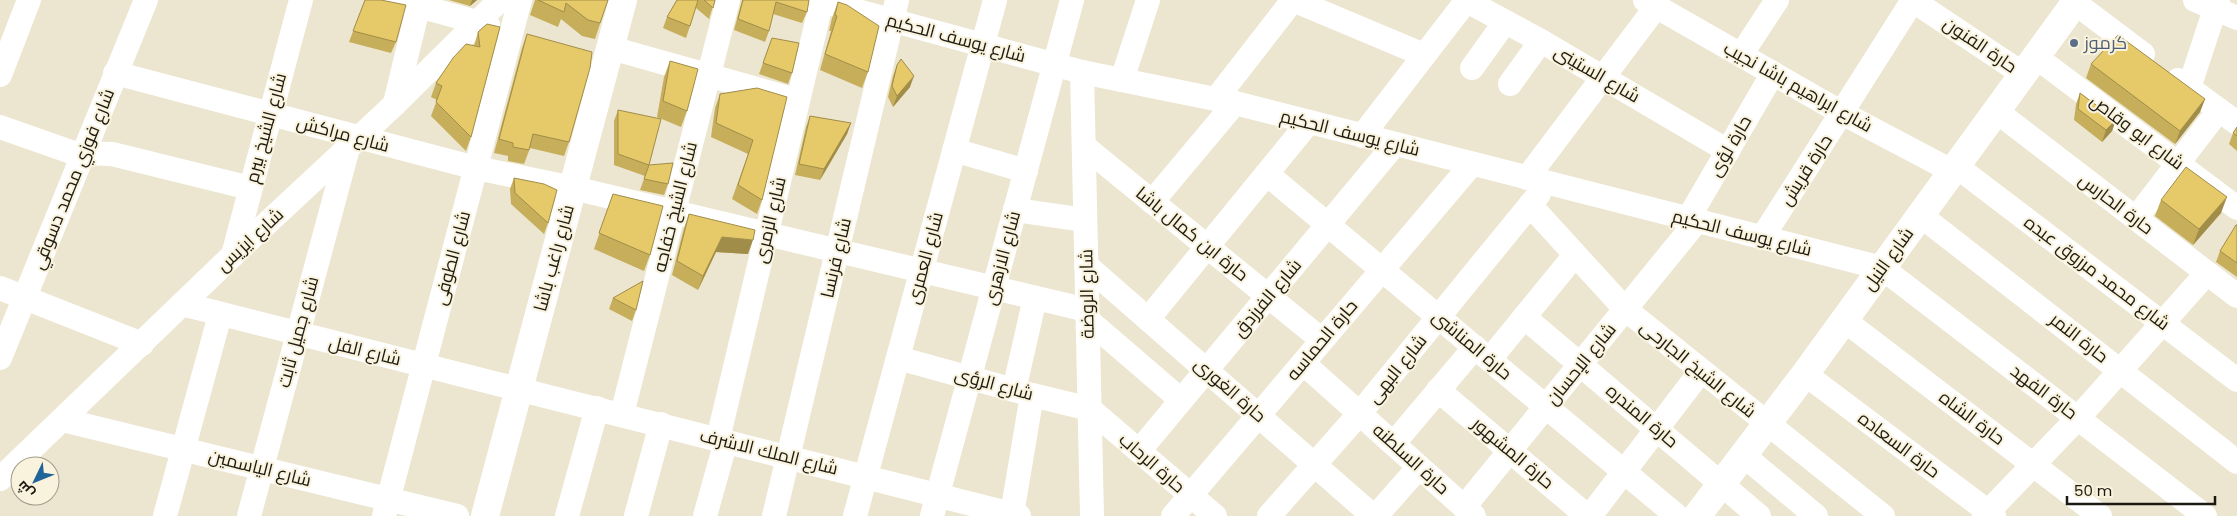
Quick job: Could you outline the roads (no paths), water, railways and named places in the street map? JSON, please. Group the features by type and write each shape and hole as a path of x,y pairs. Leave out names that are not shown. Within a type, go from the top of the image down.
{"street":[{"path":"0,74 30,0"},
{"name":"شارع فوزي محمد دسوقي","path":"0,358 146,0"},
{"name":"شارع الشيخ بيرم","path":"232,255 300,0"},
{"path":"396,0 420,3 522,34"},
{"name":"شارع ايزيس","path":"0,479 142,344 232,255 394,104 500,0"},
{"name":"شارع الطوفى","path":"386,508 476,168 522,34 520,0"},
{"name":"شارع راغب باشا","path":"485,516 573,188 603,52 623,0"},
{"name":"شارع الشيخ خفاجه","path":"622,414 728,0"},
{"name":"شارع يوسف الحكيم","path":"820,0 895,10 982,45 1054,65 1226,101 1882,268"},
{"name":"شارع الزمرى","path":"705,516 820,0"},
{"name":"شارع العمرى","path":"855,516 995,0"},
{"name":"شارع الازهرى","path":"935,506 1072,0"},
{"path":"1122,80 1148,0"},
{"path":"1152,202 1226,101 1293,0 1424,55"},
{"path":"1362,136 1466,0"},
{"name":"شارع الستينى","path":"1466,0 1541,41 1728,151"},
{"path":"1741,55 1777,0"},
{"name":"حارة الفنون","path":"1913,0 2029,65"},
{"name":"حارة قريش","path":"1762,238 1913,0"},
{"path":"2074,1 2228,117 2178,164 2136,218"},
{"name":"شارع النيل","path":"1697,516 1805,374 2074,1"},
{"path":"394,104 420,3"},
{"name":"شارع ابراهيم باشا نجيب","path":"1650,3 1842,113 1954,168"},
{"name":"شارع البهى","path":"1280,512 1314,464 1360,413 1530,204 1538,181 1650,3"},
{"path":"2189,88 2210,3 2237,18"},
{"name":"شارع فرنسا","path":"774,516 790,457 895,10"},
{"path":"1472,68 1505,22"},
{"path":"1510,84 1541,41"},
{"path":"603,52 709,76 798,101"},
{"name":"شارع ابو وقاص","path":"2029,65 2178,164 2237,208"},
{"name":"شارع الروضة","path":"1082,72 1092,516"},
{"name":"حارة لؤى","path":"1692,220 1728,151 1773,73"},
{"name":"شارع مراكش","path":"115,74 270,115 353,143 573,188 1035,298 1088,315"},
{"name":"حارة الحارس","path":"1996,111 2237,296"},
{"path":"1148,319 1310,122"},
{"path":"0,127 82,154 112,154 250,188"},
{"name":"شارع جميل ثابت","path":"249,516 260,468 297,334 353,143"},
{"name":"شارع الفرزدق","path":"1139,451 1395,144"},
{"name":"حارة ابن كمال باشا","path":"1085,147 1322,340"},
{"path":"954,150 1026,172"},
{"name":"حارة الحماسه","path":"1173,516 1472,164"},
{"name":"شارع محمد مرزوق عبده","path":"1954,168 2237,380"},
{"name":"حارة المناشى","path":"1267,174 1677,516"},
{"name":"شارع الشيخ الجارحى","path":"1530,204 1625,310 1883,516"},
{"path":"1015,210 1086,220"},
{"name":"حارة النمر","path":"1920,215 2237,462"},
{"name":"شارع الإحسان","path":"1469,512 1510,451 1625,310 1692,220"},
{"path":"1394,443 1438,390 1524,317 1575,255"},
{"name":"حارة الغورى","path":"1086,265 1375,516"},
{"name":"حارة الفهد","path":"1882,268 2205,516"},
{"path":"1989,515 2032,463 2078,418 2208,273"},
{"path":"0,288 142,344"},
{"path":"1011,515 1035,298"},
{"name":"شارع الفل","path":"182,304 519,388"},
{"path":"165,516 220,314"},
{"path":"1088,315 1182,400"},
{"name":"حارة المندره","path":"1524,317 1759,516"},
{"name":"حارة الشاه","path":"1844,320 2100,516"},
{"name":"شارع الرؤى","path":"898,358 1023,393 1090,409"},
{"name":"حارة السلطنه","path":"1303,363 1469,512"},
{"path":"1588,516 1702,371"},
{"name":"حارة السعاده","path":"1805,374 1989,515"},
{"name":"شارع الملك الاشرف","path":"519,388 866,477 935,506 1011,515"},
{"name":"حارة المشهور","path":"1438,390 1588,516"},
{"path":"568,516 597,408"},
{"name":"حارة الرحاب","path":"1090,409 1215,516"},
{"name":"شارع الياسمين","path":"63,420 260,468 386,508 457,516"},
{"path":"636,516 661,424"},
{"path":"1743,455 1816,516"},
{"path":"1375,516 1420,467"}],"place":[{"name":"كرموز","path":"2074,43"}]}
